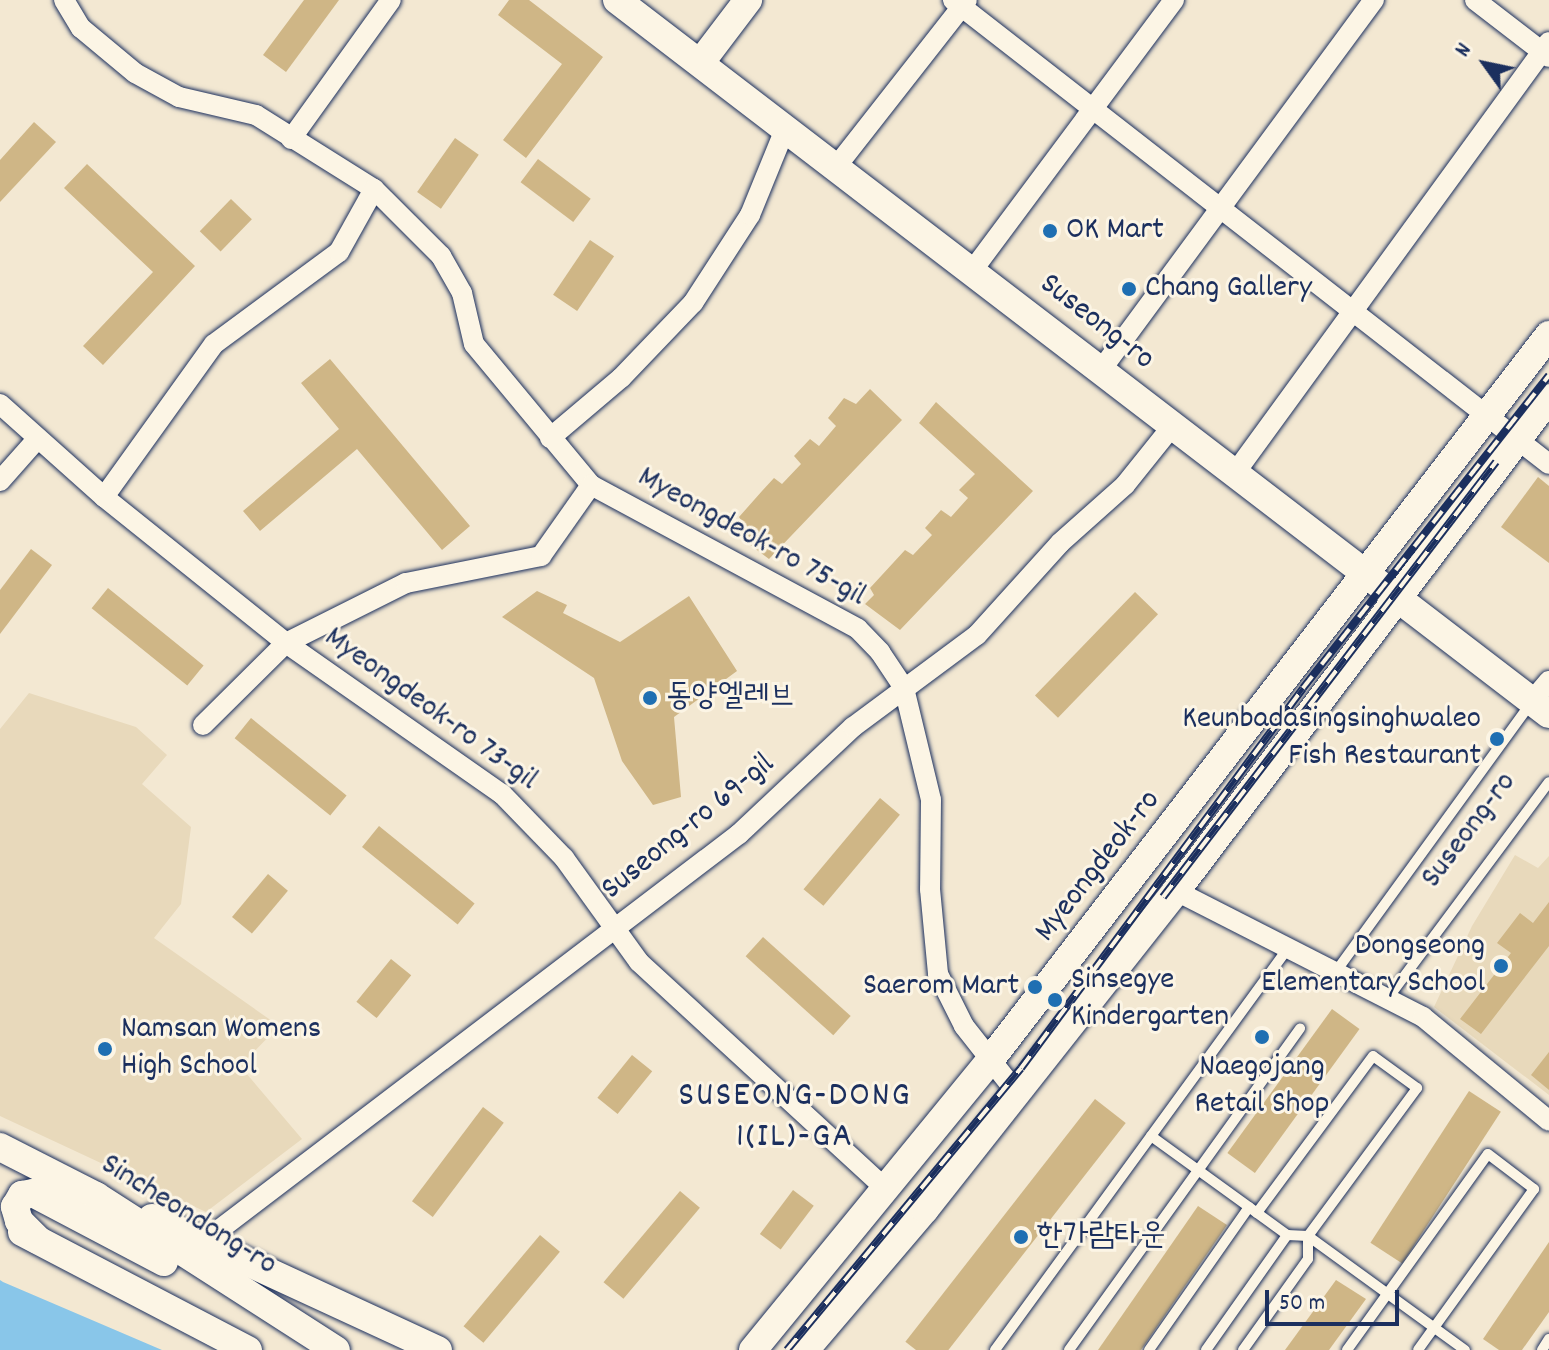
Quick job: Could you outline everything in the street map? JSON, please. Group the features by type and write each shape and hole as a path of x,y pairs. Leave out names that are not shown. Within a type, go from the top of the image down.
{"main road":[{"name":"Suseong-ro","path":"617,0 1367,575 1543,699"},
{"path":"701,62 748,0"},
{"name":"Myeongdeok-ro","path":"753,1350 991,1059 1549,335"},
{"path":"805,1350 1017,1093 1176,891 1549,398"},
{"name":"Sincheondong-ro","path":"0,1147 96,1196 336,1350"},
{"path":"38,1240 19,1221 15,1207 22,1195 33,1193 199,1282 304,1350"},
{"path":"96,1196 207,1239 438,1350"},
{"path":"0,1221 248,1350"}],"street":[{"path":"64,0 81,28 135,73 179,97 256,115 374,189 441,256 462,293 474,344 591,485"},
{"path":"291,139 391,0"},
{"path":"972,271 1091,107 1174,0"},
{"path":"1101,370 1374,0"},
{"path":"1235,473 1547,50 1475,0"},
{"path":"836,167 960,2 1219,210 1353,310 1549,464"},
{"path":"550,438 621,378 693,303 750,215 786,127"},
{"path":"104,497 214,344 339,252 374,189"},
{"path":"0,404 104,497 286,643 203,725"},
{"name":"Suseong-ro 69-gil","path":"207,1239 739,834 853,727 977,635 1060,543 1125,485 1173,425"},
{"path":"0,481 38,438"},
{"name":"Myeongdeok-ro 75-gil","path":"591,485 858,629 904,688 931,800 932,917 938,974 953,1009 1017,1093"},
{"name":"Myeongdeok-ro 73-gil","path":"591,485 541,556 406,583 286,643 502,794 564,858 612,930 639,962 886,1189"},
{"path":"1176,891 1290,945 1423,1017 1549,1121"}],"lane":[{"name":"Suseong-ro","path":"1337,970 1543,699"},
{"name":"Suseong-ro","path":"1388,998 1549,782"},
{"path":"995,1350 1290,945"},
{"path":"1069,1350 1300,1028"},
{"path":"1149,1350 1373,1056 1417,1088 1308,1236 1308,1259 1243,1350"},
{"path":"1151,1136 1287,1235 1308,1236 1465,1350"},
{"path":"1347,1350 1488,1154 1534,1189 1418,1350"},
{"path":"1206,1350 1287,1235"},
{"path":"1542,1350 1549,1339"}],"shaded area":[{"path":"29,693 136,727 167,755 142,784 191,827 181,904 154,938 279,1026 240,1066 302,1139 206,1212 0,1116 0,729"},
{"name":"Dongseong Elementary School","path":"1515,855 1538,868 1549,856 1549,1095 1434,1007 1472,926"}],"water":[{"path":"0,1280 3,1282 162,1350 0,1350"}],"building":[{"path":"304,0 339,0 286,72 263,55"},
{"path":"509,0 529,0 603,57 526,158 503,140 562,64 498,15"},
{"path":"34,122 56,142 0,202 0,160"},
{"path":"455,138 479,155 441,209 417,192"},
{"path":"538,159 591,199 573,222 521,182"},
{"path":"87,164 195,266 103,365 83,346 153,272 64,188"},
{"path":"231,199 252,219 221,252 200,231"},
{"path":"590,240 614,256 577,311 553,295"},
{"path":"330,359 470,526 442,550 357,449 260,531 243,511 339,429 301,383"},
{"path":"870,389 902,420 769,559 733,532 743,523 739,517 774,478 782,484 801,464 794,456 810,439 819,446 836,426 828,418 844,398 856,404"},
{"path":"936,402 1033,491 900,630 865,604 874,595 870,588 905,550 913,555 932,535 925,528 941,510 951,517 968,498 959,490 975,474 919,423"},
{"path":"1538,477 1549,486 1549,563 1501,527"},
{"path":"31,549 52,565 0,634 0,590"},
{"path":"108,588 204,665 187,686 92,608"},
{"name":"동양엘레브","path":"537,591 567,605 563,613 620,642 689,596 737,671 674,717 681,797 653,805 622,761 594,678 502,617"},
{"path":"1135,592 1158,614 1058,718 1035,696"},
{"path":"251,718 347,795 330,816 235,738"},
{"path":"880,798 900,815 823,906 804,889"},
{"path":"379,826 475,903 458,924 362,847"},
{"path":"268,874 288,891 252,934 232,917"},
{"path":"1549,902 1549,946 1481,1034 1460,1019 1511,953 1497,943 1520,913 1533,923"},
{"path":"763,937 851,1016 833,1035 746,956"},
{"path":"391,959 411,975 377,1018 356,1002"},
{"path":"1332,1009 1360,1029 1255,1173 1227,1153"},
{"path":"1549,1052 1549,1090 1531,1075"},
{"path":"632,1055 652,1071 618,1114 597,1098"},
{"path":"1469,1091 1501,1112 1402,1263 1370,1243"},
{"name":"한가람타운","path":"1095,1099 1126,1123 948,1350 916,1350 905,1342"},
{"path":"483,1107 504,1123 433,1217 412,1201"},
{"path":"793,1190 814,1206 781,1250 760,1234"},
{"path":"680,1191 700,1208 623,1299 604,1282"},
{"path":"1198,1206 1227,1225 1141,1350 1098,1350"},
{"path":"540,1235 560,1252 483,1343 464,1326"},
{"path":"1549,1242 1549,1312 1522,1350 1499,1350 1483,1339"},
{"path":"1336,1280 1366,1299 1329,1350 1285,1350"}],"railway":[{"path":"787,1350 1021,1068 1303,688 1549,375"},
{"path":"1163,897 1496,462"}],"place":[{"name":"OK Mart","path":"1050,231"},
{"name":"Chang Gallery","path":"1129,289"},
{"name":"동양엘레브","path":"650,698"},
{"name":"Keunbadasingsinghwaleo Fish Restaurant","path":"1497,739"},
{"name":"Dongseong Elementary School","path":"1501,966"},
{"name":"Saerom Mart","path":"1035,987"},
{"name":"Sinsegye Kindergarten","path":"1055,1000"},
{"name":"Naegojang Retail Shop","path":"1262,1037"},
{"name":"Namsan Womens High School","path":"105,1049"},
{"name":"한가람타운","path":"1021,1237"}],"district":[{"name":"SUSEONG-DONG 1(IL)-GA","path":"795,1118"}]}
